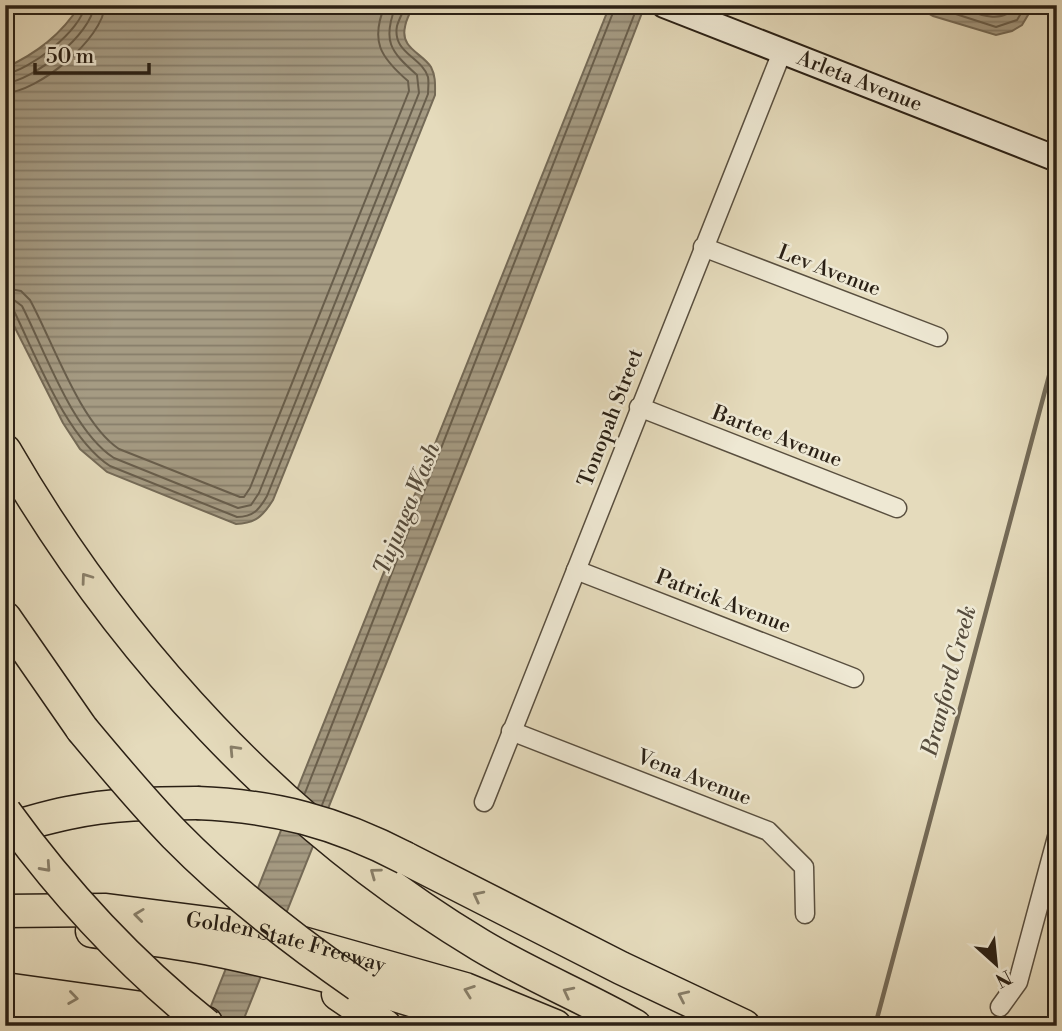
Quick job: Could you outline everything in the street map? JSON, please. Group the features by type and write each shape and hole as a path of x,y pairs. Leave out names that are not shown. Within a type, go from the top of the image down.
{"highway":[{"path":"5,451 86,578 152,663 242,760 325,833 372,870 479,944 635,1026"},
{"path":"5,618 75,736"},
{"path":"5,655 75,736 160,848 220,904 305,971 422,1026"},
{"path":"5,829 102,807 197,803 246,806 305,817 373,841 621,968 744,1026"},
{"path":"5,812 36,855 96,922 207,1026"},
{"name":"Golden State Freeway","path":"5,911 106,911 284,952 465,989 555,1026"},
{"path":"5,928 72,928 227,939"},
{"path":"284,952 338,978 452,1012 488,1026"},
{"path":"5,989 171,1013 218,1026"},
{"path":"348,989 385,1026"},
{"path":"5,1011 93,1026"}],"main road":[{"name":"Arleta Avenue","path":"664,5 1057,159"}],"street":[{"name":"Tonopah Street","path":"484,802 782,52"},
{"name":"Lev Avenue","path":"704,247 938,337"},
{"name":"Bartee Avenue","path":"639,408 897,508"},
{"name":"Patrick Avenue","path":"576,569 854,678"},
{"name":"Vena Avenue","path":"512,731 768,831 804,867 805,914"},
{"path":"1000,1007 1018,982 1057,837"}],"water":[{"path":"80,5 413,5 404,34 413,50 431,67 435,95 273,500 262,514 249,522 236,524 107,472 80,449 63,423 5,308 5,68 47,42 65,25"},
{"path":"610,5 645,5 516,339 241,1026 203,1026"},
{"path":"914,5 1034,5 1022,25 996,35 933,16"}],"waterway":[{"name":"Branford Creek","path":"1050,5 1057,15"},
{"name":"Branford Creek","path":"875,1026 1057,346"}],"water label":[{"name":"Tujunga Wash","path":"407,509"}]}
